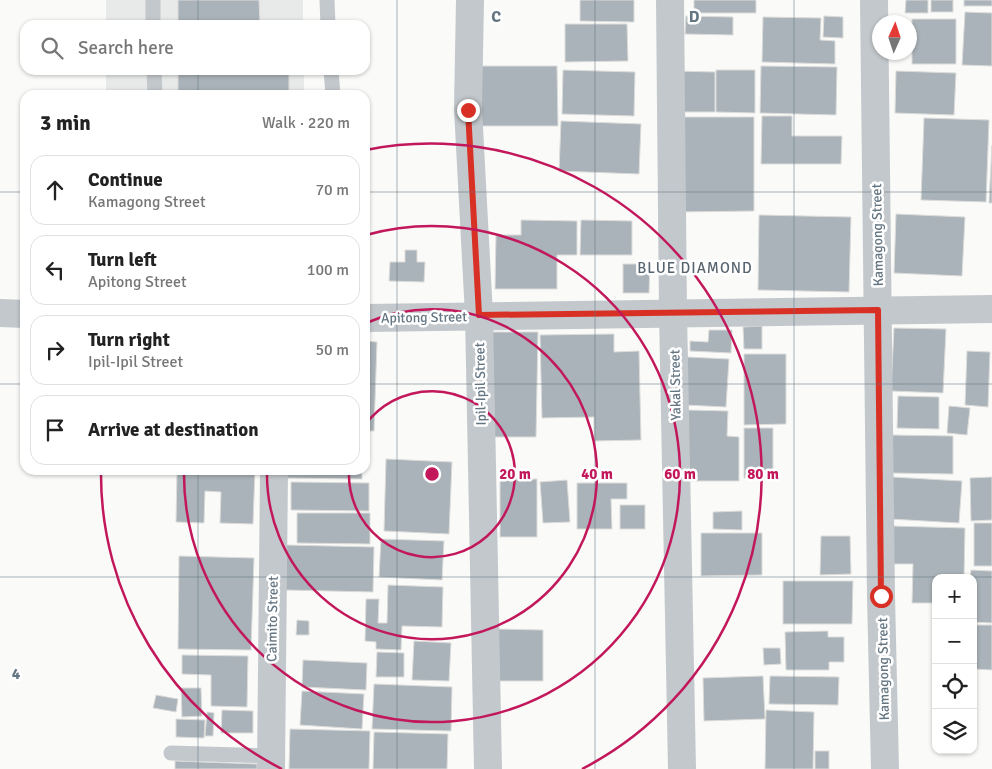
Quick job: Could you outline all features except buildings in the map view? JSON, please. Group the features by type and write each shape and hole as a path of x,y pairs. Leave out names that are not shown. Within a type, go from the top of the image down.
{"street":[{"name":"Ipil-Ipil Street","path":"470,0 468,110 479,315 488,769"},
{"name":"Yakal Street","path":"670,0 673,313 682,769"},
{"name":"Kamagong Street","path":"874,0 881,606 885,769"},
{"name":"Apitong Street","path":"370,318 992,309"},
{"path":"0,313 20,314"},
{"name":"Caimito Street","path":"271,762 274,475"}],"lane":[{"path":"153,0 153,20"},
{"path":"327,0 328,20"},
{"path":"154,75 154,90"},
{"path":"331,75 333,90"},
{"path":"171,753 271,762"}],"shaded area":[{"path":"106,0 303,0 303,20 106,20"},
{"path":"106,75 304,75 304,90 106,90"}],"district":[{"name":"BLUE DIAMOND","path":"695,268"}],"route":[{"path":"468,110 479,315 878,310 881,596"}]}
